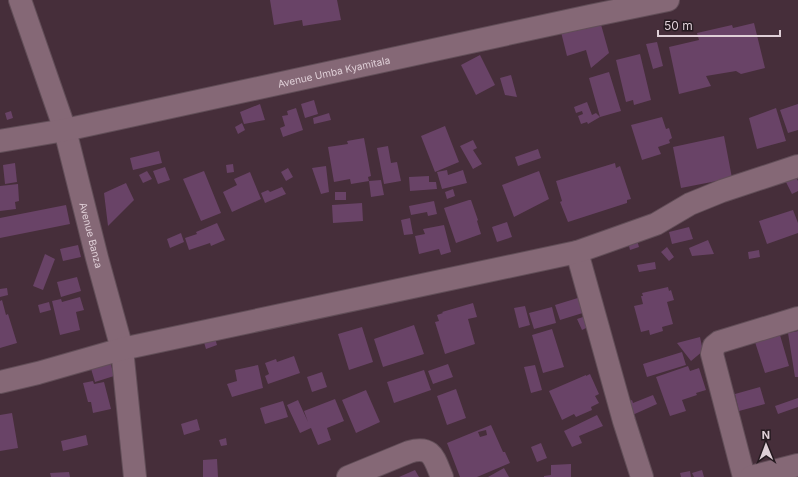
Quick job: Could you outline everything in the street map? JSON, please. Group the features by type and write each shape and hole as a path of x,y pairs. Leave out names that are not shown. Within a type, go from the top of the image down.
{"street":[{"name":"Avenue Banza","path":"20,0 65,130 122,350 135,477"},
{"name":"Avenue Umba Kyamitala","path":"0,141 65,130 668,0"},
{"path":"0,382 122,350 577,252 656,224 690,204 722,191 798,166"},
{"path":"577,252 624,421 642,477"},
{"path":"744,477 712,354 714,346 730,337 798,318"},
{"path":"348,477 419,449 426,450 432,455 442,477"},
{"path":"751,477 798,465"}],"building":[{"path":"270,0 337,0 341,20 303,26 302,20 274,25"},
{"path":"600,21 609,53 591,68 586,50 567,56 561,32"},
{"path":"754,23 765,68 741,74 736,71 706,76 711,86 679,94 669,47 699,40 697,33 732,25 733,28"},
{"path":"657,42 663,66 653,69 646,44"},
{"path":"640,54 651,100 634,105 633,100 626,102 616,60"},
{"path":"480,55 495,85 476,95 461,65"},
{"path":"609,72 621,111 600,117 589,78"},
{"path":"511,75 517,97 505,95 500,78"},
{"path":"314,100 318,114 305,118 301,104"},
{"path":"587,102 592,115 596,113 600,117 588,124 587,122 581,124 578,116 583,114 582,111 576,113 574,107"},
{"path":"260,104 265,120 244,124 240,112"},
{"path":"798,104 798,130 788,133 780,110"},
{"path":"296,108 303,130 283,137 280,128 285,126 282,116 288,115 287,111"},
{"path":"776,108 786,141 757,149 749,118"},
{"path":"11,111 13,118 7,120 5,113"},
{"path":"329,113 331,120 314,124 313,118"},
{"path":"662,117 666,129 669,128 672,138 669,140 670,143 658,147 661,154 642,160 631,125"},
{"path":"242,123 245,130 238,134 235,127"},
{"path":"445,126 459,162 435,172 421,136"},
{"path":"724,136 732,178 681,188 673,147"},
{"path":"364,138 371,176 368,177 369,181 351,184 350,179 334,182 328,147 348,144 347,141"},
{"path":"473,140 477,148 473,150 482,164 473,169 460,146"},
{"path":"388,146 391,163 397,162 401,181 384,184 377,148"},
{"path":"538,149 541,158 518,166 515,157"},
{"path":"159,151 162,163 133,170 130,158"},
{"path":"15,163 17,182 5,184 3,165"},
{"path":"615,163 616,168 620,166 631,199 627,200 627,203 568,222 560,202 562,201 556,181"},
{"path":"233,164 234,172 227,173 226,165"},
{"path":"326,166 329,192 321,194 312,168"},
{"path":"165,167 170,180 158,184 153,171"},
{"path":"288,168 293,177 286,181 281,172"},
{"path":"447,170 448,175 463,170 467,183 442,189 437,172"},
{"path":"147,171 152,179 143,183 139,175"},
{"path":"204,171 221,213 201,221 183,179"},
{"path":"539,171 549,199 514,217 502,185"},
{"path":"250,172 261,199 232,212 223,192 237,185 234,179"},
{"path":"429,176 429,182 436,182 437,189 410,191 409,177"},
{"path":"796,177 798,181 798,191 792,194 786,182"},
{"path":"381,180 384,195 371,197 369,181"},
{"path":"126,183 134,200 108,226 104,193"},
{"path":"18,184 19,201 15,202 16,209 0,211 0,186"},
{"path":"282,187 286,194 265,203 261,193 268,190 270,192"},
{"path":"453,189 455,196 447,199 445,192"},
{"path":"335,192 346,192 346,200 335,200"},
{"path":"471,200 481,234 456,243 444,208"},
{"path":"434,201 437,214 428,216 427,212 411,215 409,206"},
{"path":"362,203 363,221 333,223 332,205"},
{"path":"66,205 70,224 0,238 0,218"},
{"path":"793,210 798,223 798,233 767,244 759,221"},
{"path":"410,218 413,234 404,235 401,220"},
{"path":"507,222 512,237 497,242 492,227"},
{"path":"217,223 225,240 211,246 210,243 189,250 185,238 197,234 196,232"},
{"path":"444,225 451,252 441,255 439,249 419,254 415,236 425,234 423,229"},
{"path":"689,227 693,239 672,244 669,232"},
{"path":"181,233 184,242 170,248 167,239"},
{"path":"637,240 639,247 630,250 628,242"},
{"path":"708,240 714,254 692,256 689,248"},
{"path":"78,245 81,257 63,261 60,249"},
{"path":"667,247 674,257 669,261 661,252"},
{"path":"759,250 760,257 749,259 748,252"},
{"path":"45,254 55,259 43,290 33,286"},
{"path":"655,262 656,269 639,272 637,265"},
{"path":"77,277 81,291 61,297 57,282"},
{"path":"668,287 669,291 671,290 674,300 667,302 673,324 662,327 663,331 650,335 649,330 641,332 634,306 643,304 641,296 643,296 642,293"},
{"path":"7,288 8,295 0,297 0,289"},
{"path":"80,297 84,310 76,312 80,330 60,335 52,301 61,299 62,302"},
{"path":"581,297 586,312 560,320 555,305"},
{"path":"2,300 17,343 0,348 0,301"},
{"path":"49,302 51,310 40,313 38,305"},
{"path":"473,303 477,317 468,319 475,344 445,354 435,322 439,321 437,315 443,313 442,312"},
{"path":"525,306 530,325 519,328 514,308"},
{"path":"552,307 556,323 534,329 529,313"},
{"path":"586,316 590,326 582,330 577,319"},
{"path":"414,325 424,354 383,367 374,339"},
{"path":"362,327 373,362 349,370 338,334"},
{"path":"552,329 564,367 543,373 532,335"},
{"path":"798,331 798,377 795,377 788,333"},
{"path":"214,335 217,345 206,349 203,339"},
{"path":"780,335 789,366 765,373 755,342"},
{"path":"700,337 703,351 691,361 677,343"},
{"path":"682,352 686,365 647,377 643,364"},
{"path":"294,356 300,373 268,384 265,376 269,374 265,363 276,359 277,362"},
{"path":"109,357 114,376 95,382 89,362"},
{"path":"448,364 453,377 433,384 428,371"},
{"path":"258,365 263,388 232,397 227,384 237,381 235,370"},
{"path":"535,365 542,390 531,393 524,367"},
{"path":"688,366 690,371 699,368 706,390 682,400 686,411 670,416 656,377"},
{"path":"424,370 431,390 394,403 387,382"},
{"path":"322,372 327,387 312,392 307,377"},
{"path":"590,374 599,394 595,396 599,403 591,407 592,410 576,417 574,414 562,420 549,391"},
{"path":"93,381 94,384 104,382 111,409 93,413 91,402 88,402 83,383"},
{"path":"760,387 765,404 739,411 735,394"},
{"path":"456,389 466,418 447,425 437,396"},
{"path":"366,390 380,422 356,433 342,400"},
{"path":"653,395 657,404 628,417 623,404 632,400 633,403"},
{"path":"798,398 798,407 778,414 775,406"},
{"path":"335,399 344,421 327,428 331,440 318,445 311,428 300,433 287,405 298,400 308,422 304,411"},
{"path":"283,401 288,417 265,424 260,408"},
{"path":"12,413 18,448 0,451 0,415"},
{"path":"597,415 603,426 579,436 582,443 572,447 564,431"},
{"path":"197,419 200,430 184,435 181,424"},
{"path":"491,425 503,452 505,452 510,463 477,477 460,477 447,443","holes":["486,430 487,435 480,437 478,432"]},
{"path":"86,435 88,445 63,451 61,441"},
{"path":"226,438 227,445 221,446 219,440"},
{"path":"541,443 547,458 537,462 531,447"},
{"path":"217,459 218,477 203,477 203,460"},
{"path":"571,464 571,477 544,477 551,475 551,465"},
{"path":"504,468 509,477 488,477"},
{"path":"415,470 419,477 399,477"},
{"path":"702,470 704,477 694,477 692,473"},
{"path":"690,471 691,477 681,477 680,473"},
{"path":"69,472 70,477 51,477 50,473"}]}
